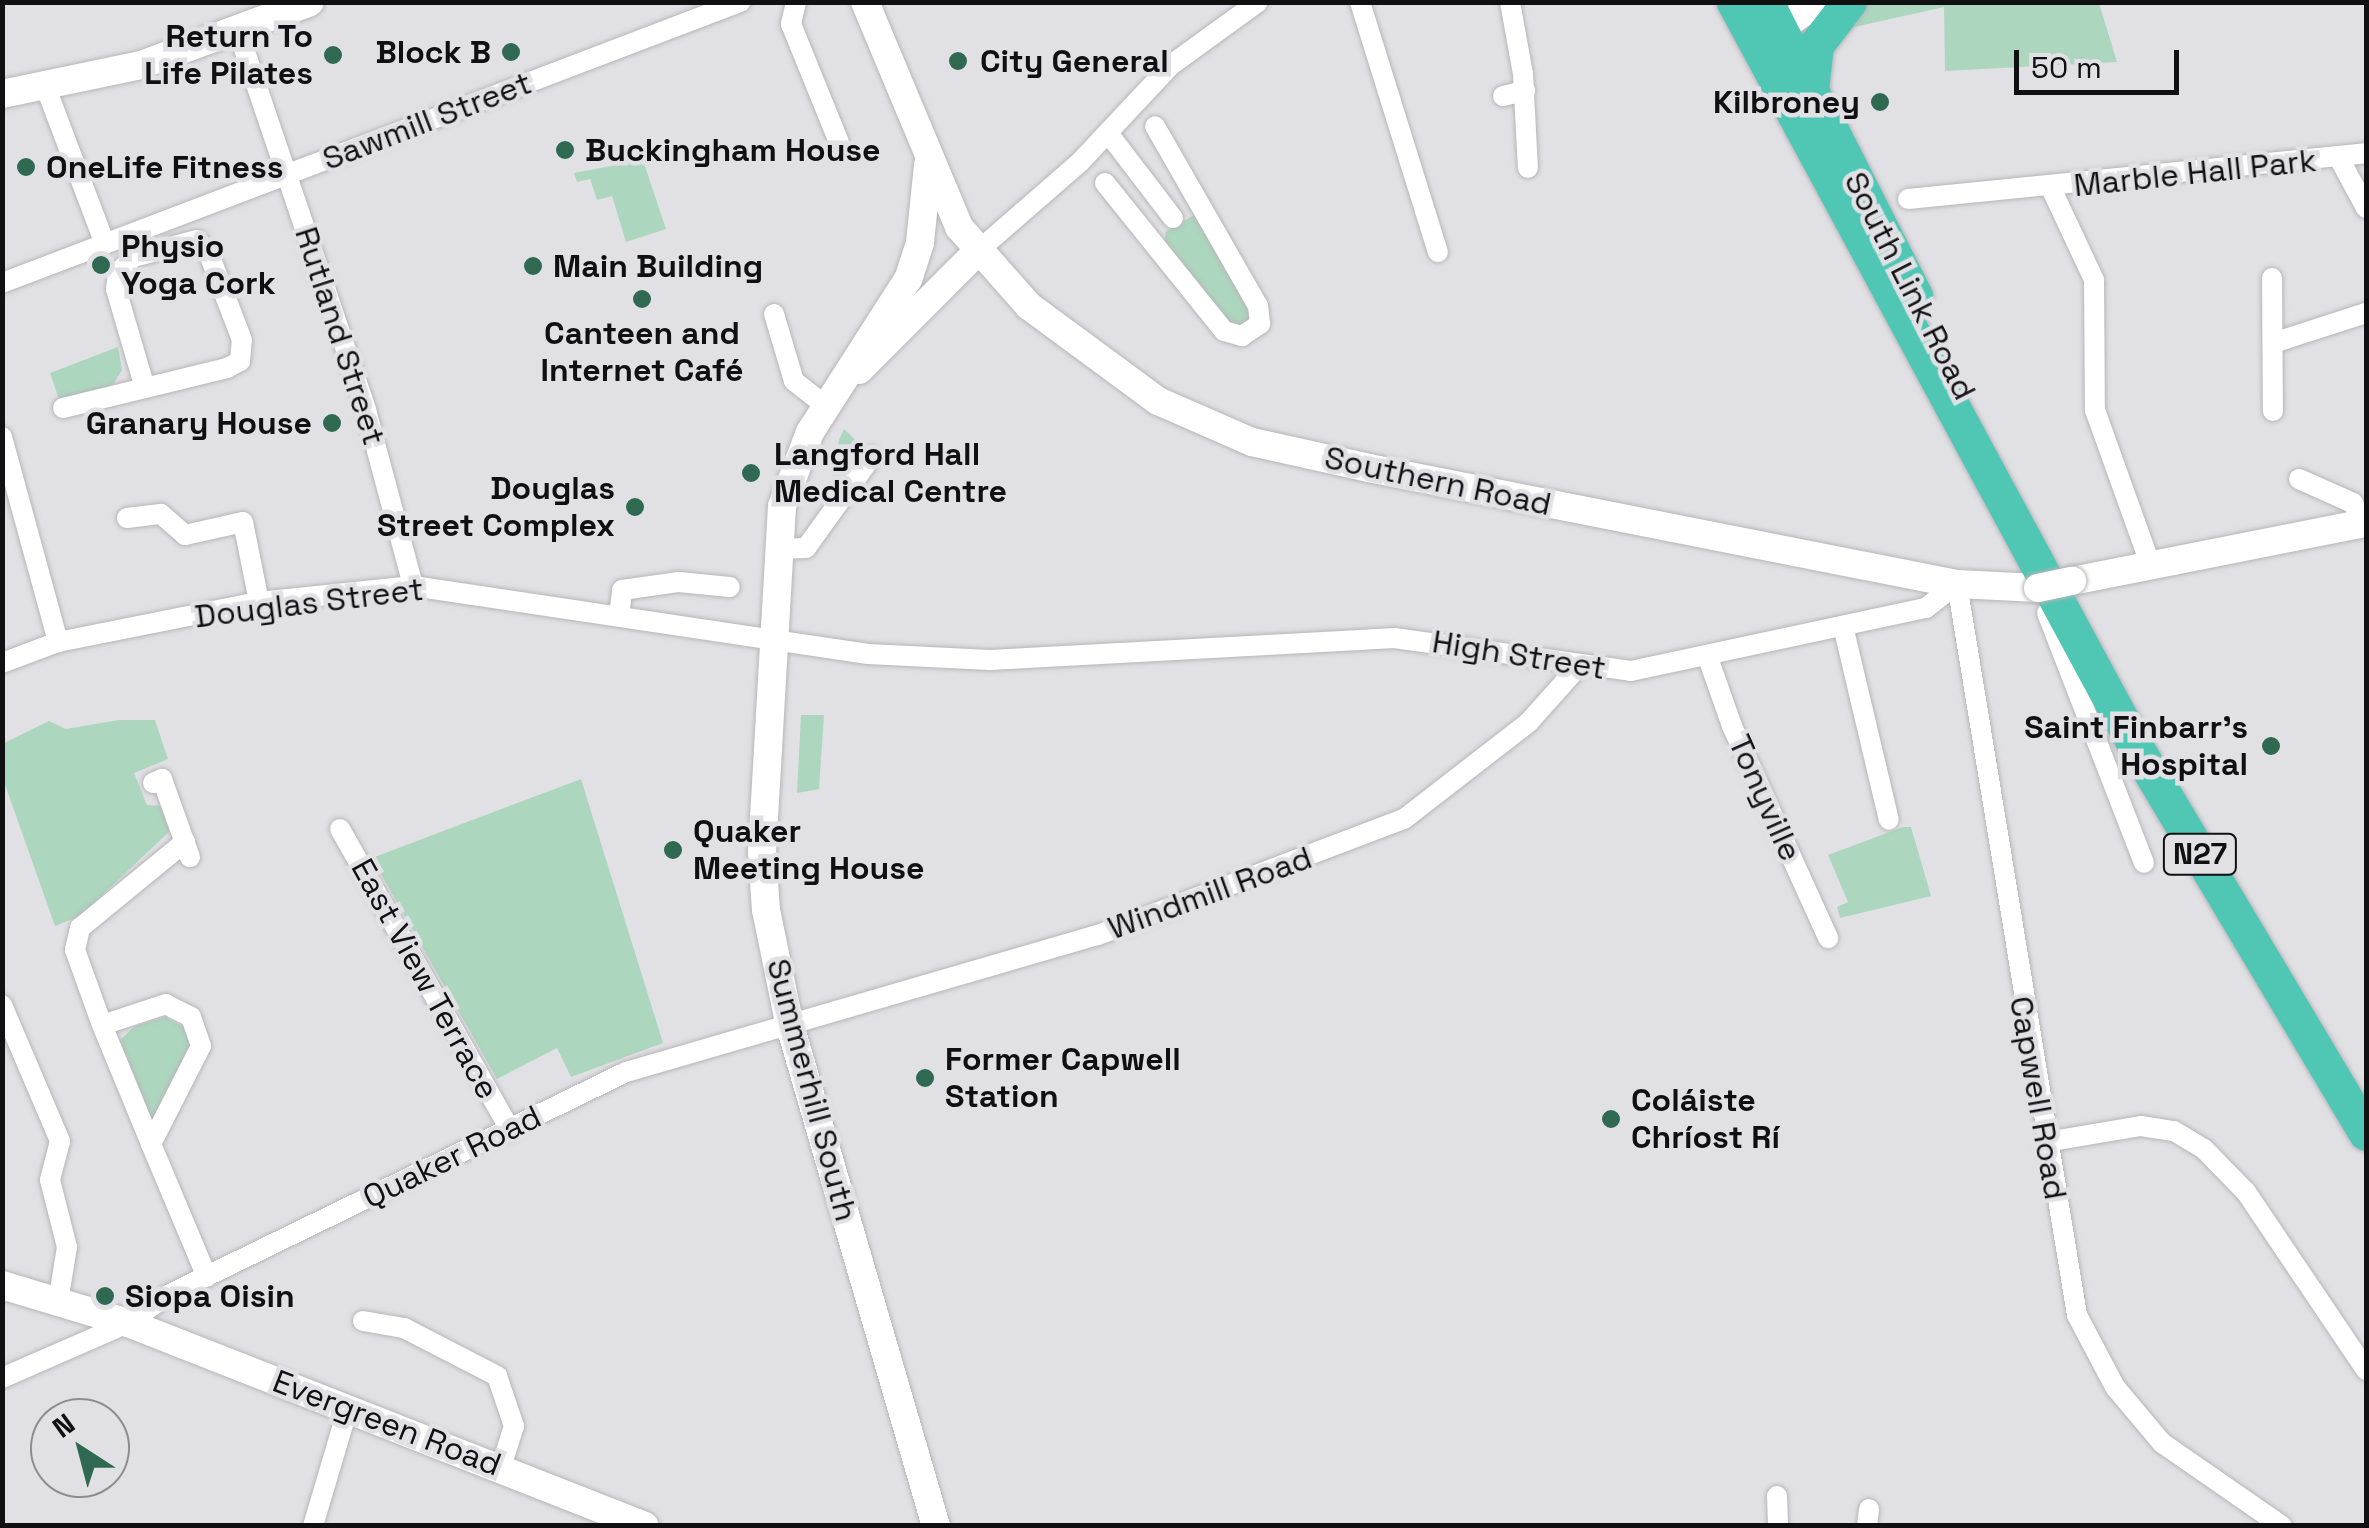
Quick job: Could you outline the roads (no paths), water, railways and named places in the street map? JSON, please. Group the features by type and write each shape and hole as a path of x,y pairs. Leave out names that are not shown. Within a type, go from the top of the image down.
{"highway":[{"name":"N27","path":"1734,2 1768,25 2137,750 2366,1133"},
{"path":"1811,93 1816,44 1849,2"},
{"name":"South Link Road","path":"1768,25 1811,93 2067,580 2366,1090"}],"main road":[{"path":"2,94 50,99 310,2"},
{"name":"Southern Road","path":"865,2 950,214 1028,306 1094,361 1158,401 1252,442 1956,584"},
{"path":"1768,25 1818,2"},
{"path":"834,397 854,354 916,260 928,165"},
{"path":"834,397 978,251"},
{"name":"Summerhill South","path":"834,397 801,450 782,506 762,852 766,910 790,1022 936,1526"},
{"path":"1956,584 2067,580 2365,524"},
{"name":"Evergreen Road","path":"2,1285 128,1323 645,1526"}],"street":[{"name":"Sawmill Street","path":"2,283 740,2"},
{"path":"978,251 1108,133 1171,65 1258,2"},
{"path":"1360,2 1438,252"},
{"path":"1510,2 1525,91 1528,168"},
{"path":"797,4 791,24 839,142"},
{"name":"Rutland Street","path":"238,30 366,410 414,586"},
{"path":"1503,96 1525,91"},
{"path":"50,99 105,244"},
{"path":"1105,184 1224,331 1236,337 1260,324 1261,312 1155,126"},
{"path":"1108,133 1173,218"},
{"name":"Marble Hall Park","path":"1908,200 2366,153"},
{"name":"Marble Hall Park","path":"2340,158 2366,208"},
{"name":"Marble Hall Park","path":"2051,188 2094,280 2094,410 2151,566"},
{"path":"1146,236 1198,201"},
{"path":"63,408 145,388 227,368 243,354 209,254 192,238 133,257 118,274 116,289 145,388"},
{"path":"2272,278 2273,411"},
{"path":"2273,342 2366,312"},
{"path":"774,314 794,381 834,397"},
{"path":"2,437 58,642"},
{"path":"777,548 806,548 872,456"},
{"path":"2299,478 2353,502 2365,524"},
{"path":"128,518 161,514 185,535 243,522 260,602"},
{"path":"2067,580 2144,863"},
{"path":"619,616 622,590 679,582 730,587"},
{"name":"High Street","path":"772,644 990,660 1394,638 1578,667 1631,671 1926,608 1956,584"},
{"name":"Capwell Road","path":"1956,584 2072,1296 2097,1360 2176,1456 2282,1526"},
{"name":"Douglas Street","path":"2,663 58,642 260,602 414,586 619,616 772,644"},
{"path":"1843,626 1889,820"},
{"name":"Tonyville","path":"1707,655 1828,938"},
{"name":"Windmill Road","path":"790,1022 1098,935 1404,818 1529,722 1578,667"},
{"path":"153,783 162,779 188,849 80,928 75,950 102,1025 207,1277"},
{"name":"East View Terrace","path":"340,828 510,1130"},
{"path":"102,1025 166,1004 187,1013 199,1030 199,1056 151,1144"},
{"path":"2,1005 60,1141 50,1180 67,1247 58,1302"},
{"name":"Quaker Road","path":"2,1378 128,1323 207,1277 641,1066 790,1022"},
{"path":"2046,1142 2140,1126 2194,1141 2240,1184 2366,1370"},
{"path":"363,1322 404,1328 497,1376 514,1426 501,1467"},
{"path":"313,1526 348,1408"},
{"path":"1777,1496 1778,1526"}],"place":[{"name":"Block B","path":"511,52"},
{"name":"Return To Life Pilates","path":"333,55"},
{"name":"City General","path":"958,61"},
{"name":"Kilbroney","path":"1880,102"},
{"name":"Buckingham House","path":"565,150"},
{"name":"OneLife Fitness","path":"26,167"},
{"name":"Physio Yoga Cork","path":"101,265"},
{"name":"Main Building","path":"533,266"},
{"name":"Canteen and Internet Café","path":"642,299"},
{"name":"Granary House","path":"332,423"},
{"name":"Langford Hall Medical Centre","path":"751,473"},
{"name":"Douglas Street Complex","path":"635,507"},
{"name":"Saint Finbarr's Hospital","path":"2271,746"},
{"name":"Quaker Meeting House","path":"673,850"},
{"name":"Former Capwell Station","path":"925,1078"},
{"name":"Coláiste Chríost Rí","path":"1611,1119"},
{"name":"Siopa Oisin","path":"105,1296"}]}
